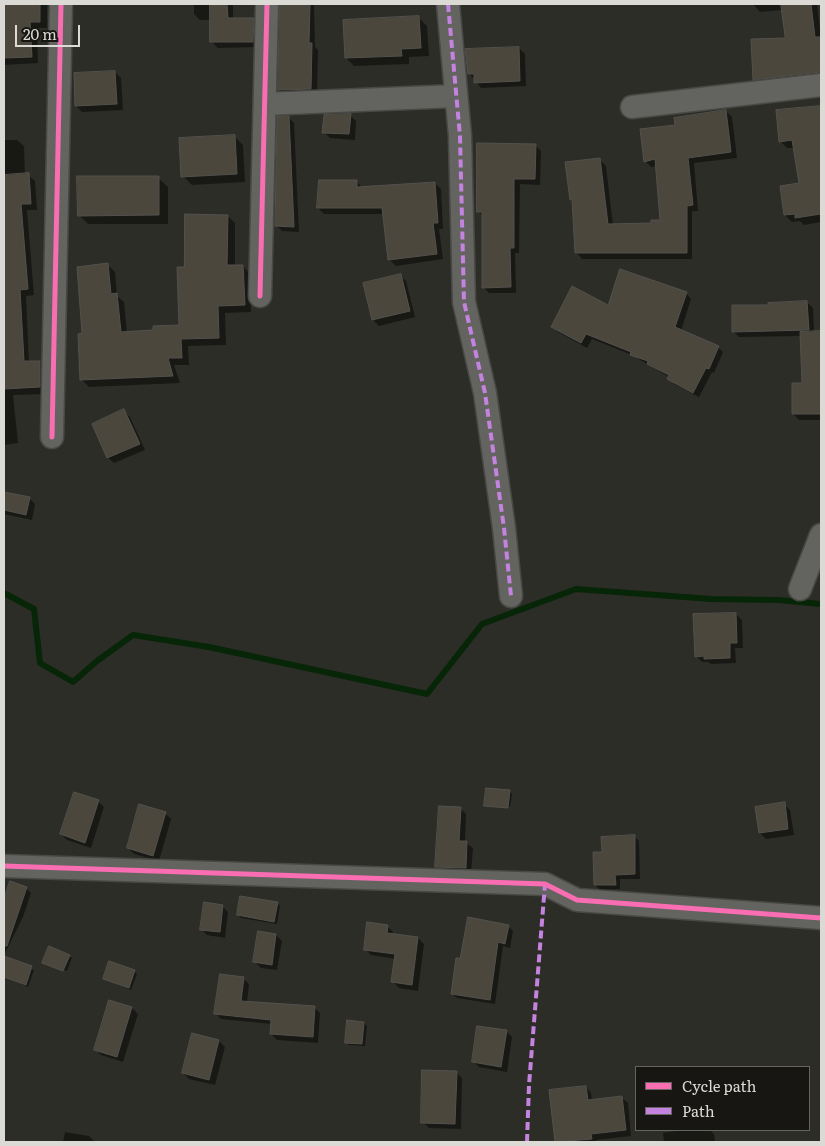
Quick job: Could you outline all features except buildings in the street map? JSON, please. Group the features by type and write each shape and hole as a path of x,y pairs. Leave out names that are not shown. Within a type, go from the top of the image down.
{"street":[{"path":"52,437 61,4"},
{"path":"260,296 267,4"},
{"path":"448,4 460,136 464,302 485,393 504,528 510,596"},
{"path":"632,107 821,85"},
{"path":"265,104 456,96"},
{"path":"800,589 821,534"},
{"path":"4,866 546,884 577,900 821,918"}],"waterway":[{"path":"4,593 34,609 40,663 73,682 97,661 133,635 209,647 427,694 482,624 576,589 711,599 778,600 821,604"}],"marked path":[{"path":"448,4 460,136 464,302 485,393 504,528 511,596"},
{"path":"527,1142 529,1085 545,884"}],"cycle path":[{"path":"52,437 61,4"},
{"path":"260,296 267,4"},
{"path":"4,866 545,884 577,900 821,918"}]}
